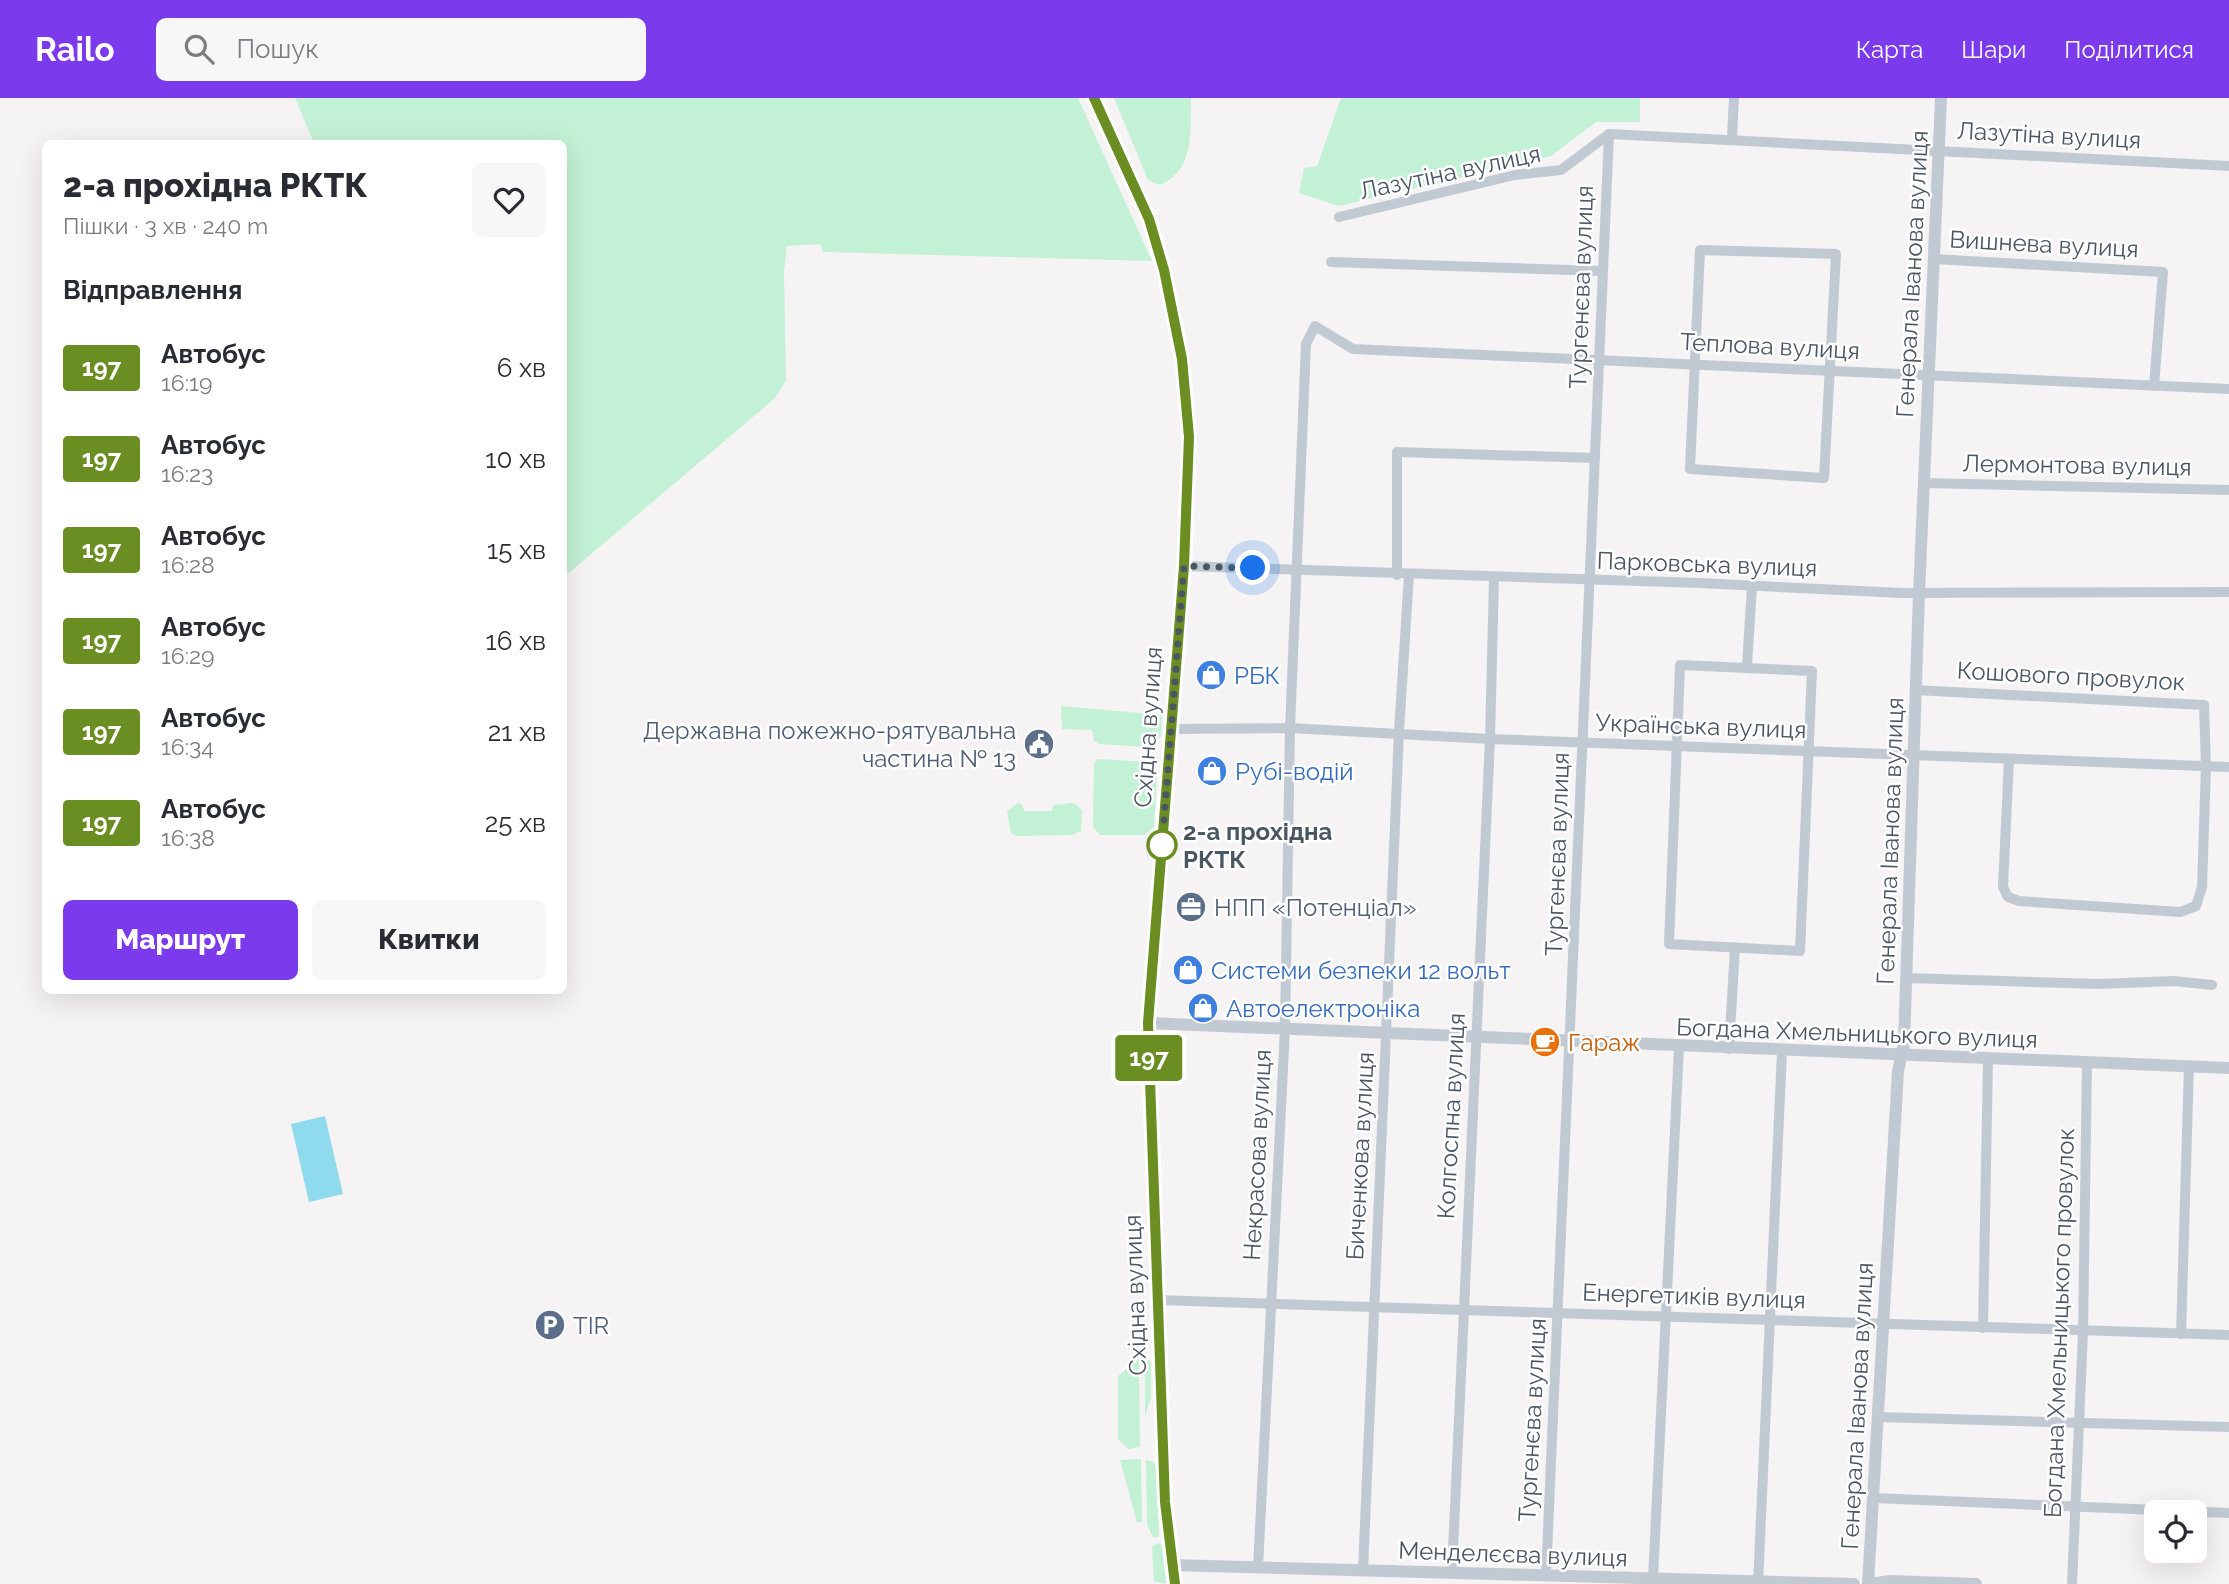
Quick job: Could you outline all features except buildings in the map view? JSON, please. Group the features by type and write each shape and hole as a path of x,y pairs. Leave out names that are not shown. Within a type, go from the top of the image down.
{"main road":[{"name":"Східна вулиця","path":"1094,98 1149,219 1173,309 1189,437 1184,566 1148,1023 1165,1502 1175,1584"}],"street":[{"path":"1732,139 1734,98"},
{"name":"Генерала Іванова вулиця","path":"1869,1584 1883,1325 1907,978 1915,690 1941,98"},
{"name":"Лазутіна вулиця","path":"1339,217 1514,175 1561,170 1609,134 2229,166"},
{"name":"Тургенєва вулиця","path":"1546,1576 1609,134"},
{"path":"1700,250 1836,254 1824,478 1690,469 1695,363 1700,250"},
{"name":"Вишнева вулиця","path":"1934,259 2163,272 2154,386"},
{"path":"1331,262 1602,271"},
{"name":"Теплова вулиця","path":"1315,326 1353,349 1600,358 1928,377 2229,389"},
{"name":"Некрасова вулиця","path":"1258,1567 1285,1029 1290,728 1299,570 1306,344 1315,326"},
{"path":"1397,575 1397,452 1595,458"},
{"name":"Лермонтова вулиця","path":"1924,483 2229,490"},
{"name":"Парковська вулиця","path":"1184,566 1919,593 2229,592"},
{"name":"Биченкова вулиця","path":"1363,1570 1399,732 1409,575"},
{"name":"Колгоспна вулиця","path":"1452,1573 1490,738 1494,578"},
{"path":"1747,666 1752,586"},
{"path":"1680,664 1812,671 1811,751 1800,951 1668,944 1679,746 1680,664"},
{"name":"Кошового провулок","path":"1915,690 2196,702 2204,705 2207,712 2202,887 2196,906 2180,912 2019,901 2008,897 2004,887 2009,758"},
{"name":"Українська вулиця","path":"1171,729 1290,728 2229,767"},
{"path":"1730,1049 1735,947"},
{"path":"1907,978 2099,984 2174,981 2213,985"},
{"name":"Богдана Хмельницького вулиця","path":"1148,1023 2229,1068"},
{"path":"1651,1581 1667,1316 1679,1047"},
{"path":"1758,1583 1782,1051"},
{"path":"1983,1328 1988,1059"},
{"name":"Богдана Хмельницького провулок","path":"2072,1584 2083,1332 2087,1063"},
{"path":"2181,1334 2189,1066"},
{"name":"Енергетиків вулиця","path":"1158,1300 2229,1335"},
{"path":"1878,1417 2229,1427"},
{"path":"1873,1499 2229,1513"},
{"name":"Менделєєва вулиця","path":"1171,1565 1651,1581 1854,1584"},
{"path":"1869,1584 1890,1581 1976,1584"}],"green space":[{"path":"295,98 1078,98 1152,261 823,252 820,244 787,246 784,271 786,381 774,399 567,574 567,140 313,140"},
{"path":"1114,98 1191,98 1190,137 1185,160 1171,178 1160,185 1148,180"},
{"path":"1341,98 1640,98 1640,122 1596,122 1551,156 1339,206 1299,193 1304,168 1317,166"},
{"path":"1061,706 1162,715 1161,736 1146,747 1099,744 1094,741 1092,730 1062,729"},
{"path":"1098,759 1149,762 1157,771 1154,827 1144,835 1100,835 1093,827 1094,764"},
{"path":"1018,803 1022,804 1024,811 1052,811 1053,805 1074,803 1082,810 1081,831 1072,835 1017,836 1011,833 1007,811"},
{"path":"1145,1357 1151,1362 1151,1398 1145,1416"},
{"path":"1139,1359 1140,1447 1128,1449 1118,1439 1118,1376"},
{"path":"1141,1459 1142,1522 1137,1522 1120,1460"},
{"path":"1146,1460 1154,1462 1157,1470 1159,1537 1153,1537 1147,1525"},
{"path":"1158,1543 1162,1545 1166,1584 1154,1581 1152,1547"}],"water":[{"path":"325,1116 343,1194 309,1202 291,1124"}],"bus line":[{"name":"197","path":"1094,98 1149,219 1164,270 1182,359 1189,437 1184,566 1148,1023 1165,1502 1175,1584"}],"place":[{"name":"РБК","path":"1211,675"},
{"name":"Державна пожежно-рятувальна частина № 13","path":"1039,744"},
{"name":"Рубі-водій","path":"1212,771"},
{"name":"2-а прохідна РКТК","path":"1162,845"},
{"name":"НПП «Потенціал»","path":"1191,907"},
{"name":"Системи безпеки 12 вольт","path":"1188,970"},
{"name":"Автоелектроніка","path":"1203,1008"},
{"name":"Гараж","path":"1545,1042"},
{"name":"TIR","path":"550,1325"}],"route":[{"path":"1162,845 1184,566 1253,568"}]}
